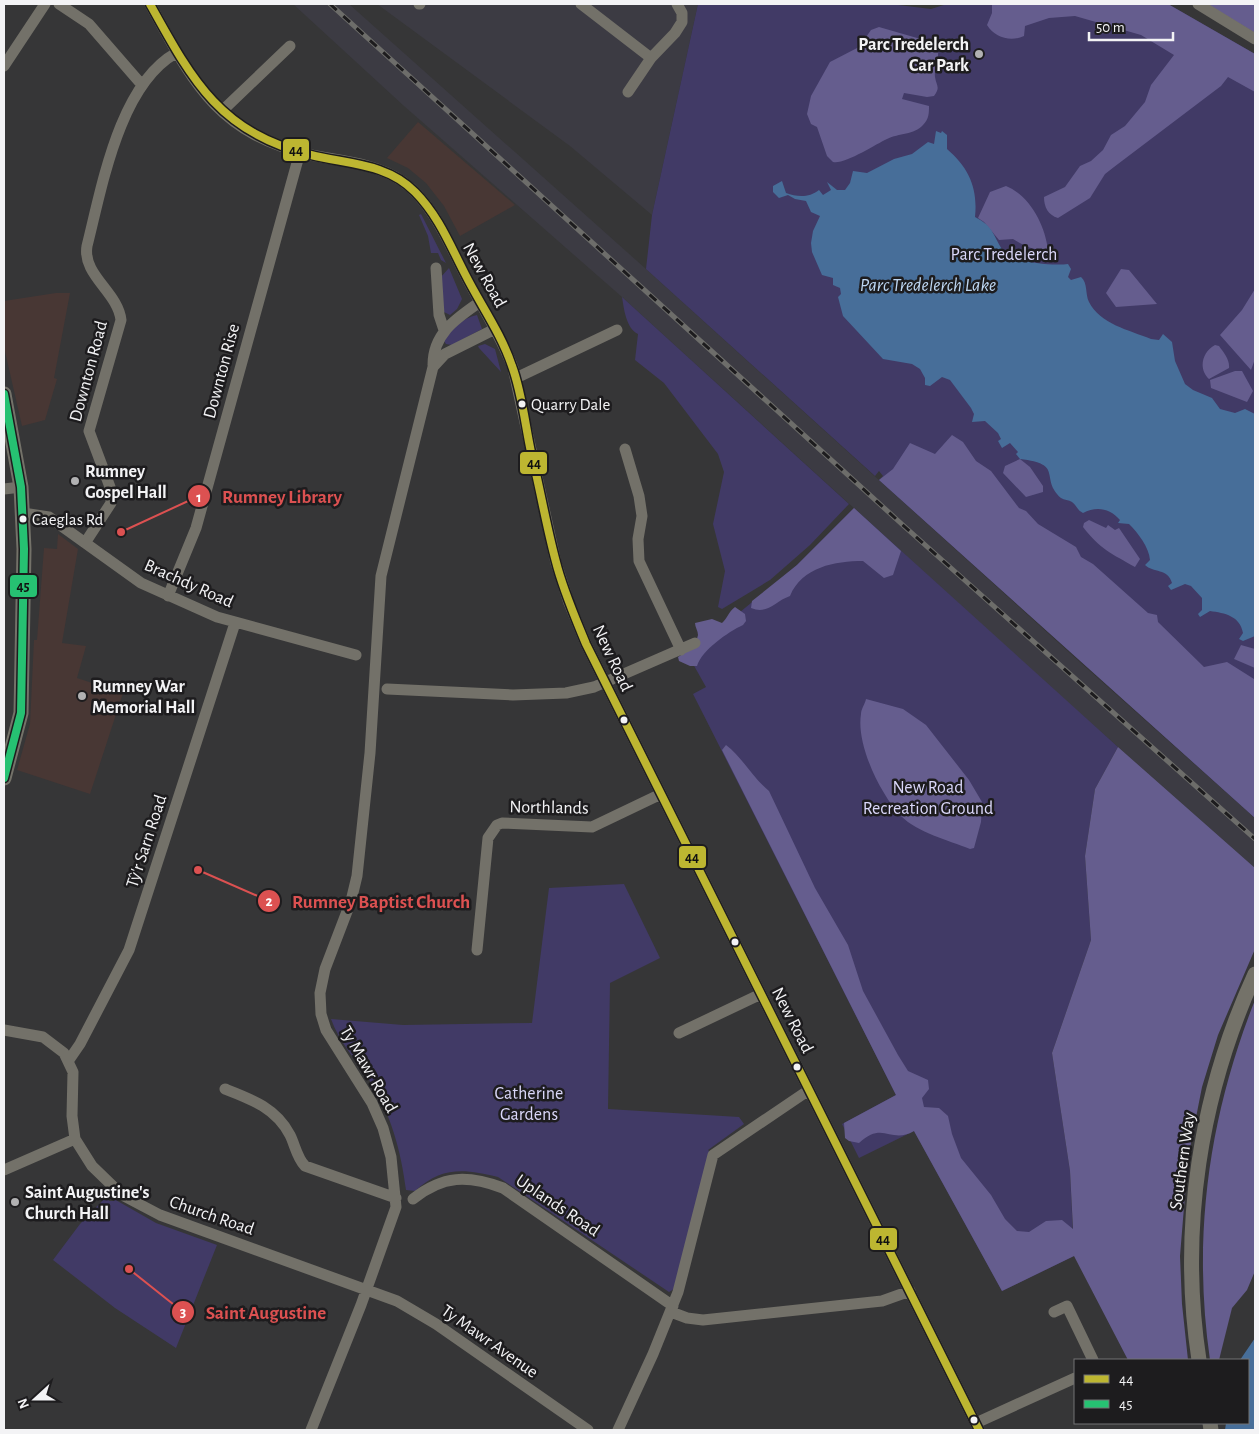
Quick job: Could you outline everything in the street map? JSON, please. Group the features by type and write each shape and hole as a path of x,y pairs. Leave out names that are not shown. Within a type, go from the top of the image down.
{"main road":[{"path":"4,394 21,487 23,513 20,713 4,778"},
{"name":"Southern Way","path":"1199,1359 1194,1320 1191,1253 1198,1164 1207,1113 1220,1067 1236,1020 1255,974"}],"street":[{"path":"4,66 45,4"},
{"path":"59,4 89,24 142,85"},
{"name":"New Road","path":"150,4 176,53 196,84 222,111 266,141 300,152 378,170 397,178 412,189 438,224 495,329 516,378 562,585 604,682 978,1427"},
{"path":"581,4 651,58"},
{"path":"628,92 651,58 676,33 682,22 682,13 677,4"},
{"path":"1198,4 1255,39"},
{"path":"222,111 290,46"},
{"name":"Downton Road","path":"85,542 111,504 110,487 89,431 122,320 119,309 90,266 86,254 117,136 142,85 154,67 176,53"},
{"name":"Downton Rise","path":"168,596 196,528 300,152"},
{"path":"436,268 439,315 444,330"},
{"path":"434,367 436,348 444,330 480,302"},
{"path":"434,367 445,354 495,329"},
{"path":"516,378 617,330"},
{"name":"Ty Mawr Road","path":"311,1430 395,1214 396,1198 391,1157 383,1128 372,1103 326,1030 320,1004 325,970 353,895 360,862 370,753 381,576 434,367"},
{"path":"625,448 639,496 642,516 638,539 638,561 682,650"},
{"path":"4,489 21,487"},
{"name":"Brachdy Road","path":"23,513 49,517 131,576 168,596 235,623 356,655"},
{"name":"Tŷ'r Sarn Road","path":"68,1060 80,1044 129,950 235,623"},
{"path":"387,689 540,696 580,690 682,650 695,642"},
{"name":"Northlands","path":"477,950 488,838 497,825 510,823 592,827 661,794"},
{"path":"679,1033 761,994"},
{"path":"4,1030 43,1037 58,1047 68,1060"},
{"name":"Church Road","path":"68,1060 74,1080 72,1116 75,1139 84,1157 122,1195 144,1208 367,1289"},
{"path":"225,1089 257,1101 274,1115 290,1134 301,1162 305,1166 396,1198"},
{"path":"618,1430 672,1309 713,1155 809,1090"},
{"path":"4,1170 75,1139"},
{"name":"Uplands Road","path":"413,1199 430,1187 450,1180 480,1181 503,1188 686,1318 703,1320 882,1302 910,1291"},
{"name":"Ty Mawr Avenue","path":"367,1289 397,1301 436,1324 588,1430"},
{"path":"1054,1312 1067,1306 1093,1359"},
{"path":"978,1427 1074,1379"}],"shaded area":[{"path":"293,4 349,4 646,269 1255,818 1255,868 1056,692 622,297 404,106"},
{"path":"377,4 698,4 652,215 570,146"},
{"path":"418,122 515,205 460,236 444,206 426,183 408,168 387,158"},
{"path":"56,293 70,293 54,378 57,379 45,420 22,426 4,347 4,301"},
{"path":"58,534 78,549 62,643 86,646 77,678 123,693 90,794 17,770 30,724 34,640 37,640 44,548 57,549"}],"green space":[{"name":"Parc Tredelerch","path":"698,4 890,4 931,9 947,4 1168,4 1255,54 1255,818 879,480 883,476 879,471 875,476 646,269 652,215"},
{"path":"992,4 1168,4 1255,54 1255,92 1228,77 1221,86 1105,174 1090,198 1058,218 1047,210 1044,197 1065,187 1080,166 1091,161 1103,150 1111,135 1125,126 1145,102 1151,85 1174,55 1141,35 1075,16 1049,18 1025,26 1024,36 1014,39 1004,38 994,33 987,25 992,13"},
{"path":"1207,4 1255,4 1255,33"},
{"path":"879,27 931,42 936,46 938,50 935,74 937,90 934,96 927,97 904,93 902,99 929,106 928,118 919,128 911,132 887,139 845,160 833,162 827,156 817,127 811,124 807,114 811,96 830,62 859,47 871,30"},
{"path":"1006,186 1022,197 1035,212 1044,231 1048,250 1029,248 1013,239 999,240 984,222 978,218 990,192"},
{"path":"421,214 446,263 441,260 438,253 431,253 428,236 419,215"},
{"path":"449,268 462,299 457,309 450,315 444,312 440,278"},
{"path":"1121,269 1129,270 1157,304 1116,307 1106,293"},
{"path":"1255,289 1255,359 1251,370 1220,335 1242,310"},
{"path":"622,297 849,504 810,545 770,580 722,609 718,607 725,571 713,524 724,472 718,454 664,383 635,360 638,334 628,323"},
{"path":"477,315 482,329 452,345 446,344 444,341 454,328 462,321"},
{"path":"485,344 495,349 501,372 478,346"},
{"path":"1215,345 1219,346 1225,354 1229,362 1229,368 1209,379 1203,370 1203,361 1207,352"},
{"path":"1235,371 1242,371 1253,391 1247,402 1211,388 1210,380"},
{"path":"952,435 963,442 976,461 991,471 1019,508 1026,511 1038,524 1076,547 1081,557 1093,564 1148,613 1157,615 1158,622 1204,667 1227,662 1254,679 1255,818 879,480 893,469 910,443 935,454"},
{"path":"1020,459 1030,467 1043,486 1043,492 1026,497 1003,473 1005,466"},
{"name":"New Road Recreation Ground","path":"854,508 1118,747 1095,789 1085,856 1091,940 1052,1053 1070,1171 1074,1256 1002,1291 914,1131 859,1158 842,1124 896,1095 693,694 706,687 688,655 797,565"},
{"path":"854,508 901,551 893,575 884,578 863,561 831,564 811,572 795,586 790,596 767,609 757,610 751,608 752,601 797,565"},
{"path":"1089,520 1106,528 1108,525 1115,530 1119,528 1140,559 1135,567 1095,541 1083,527 1084,523"},
{"path":"735,607 745,614 746,621 743,625 730,632 710,648 697,666 690,666 679,661 678,657 690,648 697,638 698,634 695,623 712,619 722,623"},
{"path":"1241,645 1255,649 1255,668 1234,659"},
{"path":"866,699 903,709 926,725 969,780 982,802 981,822 974,848 970,849 925,832 908,822 893,807 871,768 862,740 861,712"},
{"path":"726,745 769,791 815,888 848,945 863,991 898,1055 908,1071 928,1080 929,1089 922,1098 924,1107 939,1108 948,1116 952,1134 961,1158 991,1195 1005,1219 1017,1231 1029,1232 1046,1221 1062,1220 1073,1229 1070,1171 1052,1053 1091,940 1085,856 1095,789 1118,747 1255,868 1255,949 1218,1035 1202,1087 1188,1158 1180,1256 1182,1304 1188,1359 1127,1359 1074,1256 1002,1291 914,1131 899,1136 875,1133 859,1143 845,1138 844,1123 896,1095 722,750"},
{"name":"Catherine Gardens","path":"624,884 660,958 610,983 608,1109 739,1117 744,1124 708,1150 710,1152 674,1289 669,1292 498,1177 464,1171 444,1173 425,1183 415,1191 406,1190 398,1147 384,1106 370,1081 339,1036 331,1019 403,1025 532,1023 549,888"},
{"path":"1255,1000 1255,1271 1247,1290 1232,1308 1219,1359 1210,1359 1203,1268 1204,1222 1208,1177 1226,1088"},
{"path":"108,1197 109,1201 114,1201 114,1199 156,1223 217,1245 176,1348 115,1308 53,1260 80,1224"}],"water":[{"name":"Parc Tredelerch Lake","path":"936,131 941,133 942,131 947,135 947,149 955,156 970,179 975,197 975,217 990,229 1004,252 1016,259 1025,261 1053,265 1068,264 1071,269 1068,277 1071,280 1081,277 1083,279 1089,302 1100,316 1116,325 1151,339 1159,340 1163,334 1172,342 1175,361 1185,384 1193,390 1212,398 1220,409 1235,413 1245,409 1255,414 1255,636 1243,641 1239,639 1243,633 1239,623 1226,614 1210,611 1200,617 1198,614 1202,610 1202,598 1191,586 1185,584 1171,590 1168,586 1172,583 1167,575 1145,565 1150,560 1148,550 1129,524 1118,523 1120,520 1116,516 1103,509 1093,509 1083,513 1072,502 1061,498 1055,491 1047,468 1034,461 1020,459 1016,454 1018,452 1010,443 1002,448 998,441 1001,439 998,433 985,421 972,422 974,414 971,408 950,380 942,377 930,386 925,385 925,378 920,369 912,364 883,359 843,316 838,297 841,294 840,288 833,285 833,278 822,275 812,252 813,231 820,216 811,212 806,201 795,199 788,195 779,198 773,192 773,186 782,181 786,193 799,196 807,196 819,190 823,195 831,190 827,182 837,190 845,190 850,183 853,171 867,173 894,159 912,154 928,142 934,144"},
{"path":"1255,1338 1255,1430 1225,1430 1226,1424 1249,1424 1249,1359 1241,1359"}],"railway":[{"path":"330,4 905,527 1255,839"}],"transit line":[{"name":"44","path":"150,4 180,57 195,79 212,100 231,118 253,133 280,145 311,155 366,166 392,175 404,182 415,192 430,210 443,231 496,330 512,366 521,398 556,562 586,644 979,1430"},
{"name":"45","path":"4,394 21,487 24,549 21,713 4,778"}],"place":[{"name":"Parc Tredelerch Car Park","path":"979,54"},
{"name":"Quarry Dale","path":"522,404"},
{"name":"Rumney Gospel Hall","path":"75,481"},
{"name":"Caeglas Rd","path":"23,519"},
{"name":"Rumney Library","path":"121,532"},
{"name":"Rumney War Memorial Hall","path":"82,696"},
{"name":"Rumney Baptist Church","path":"198,870"},
{"name":"Saint Augustine's Church Hall","path":"15,1202"},
{"name":"Saint Augustine","path":"129,1269"}]}
